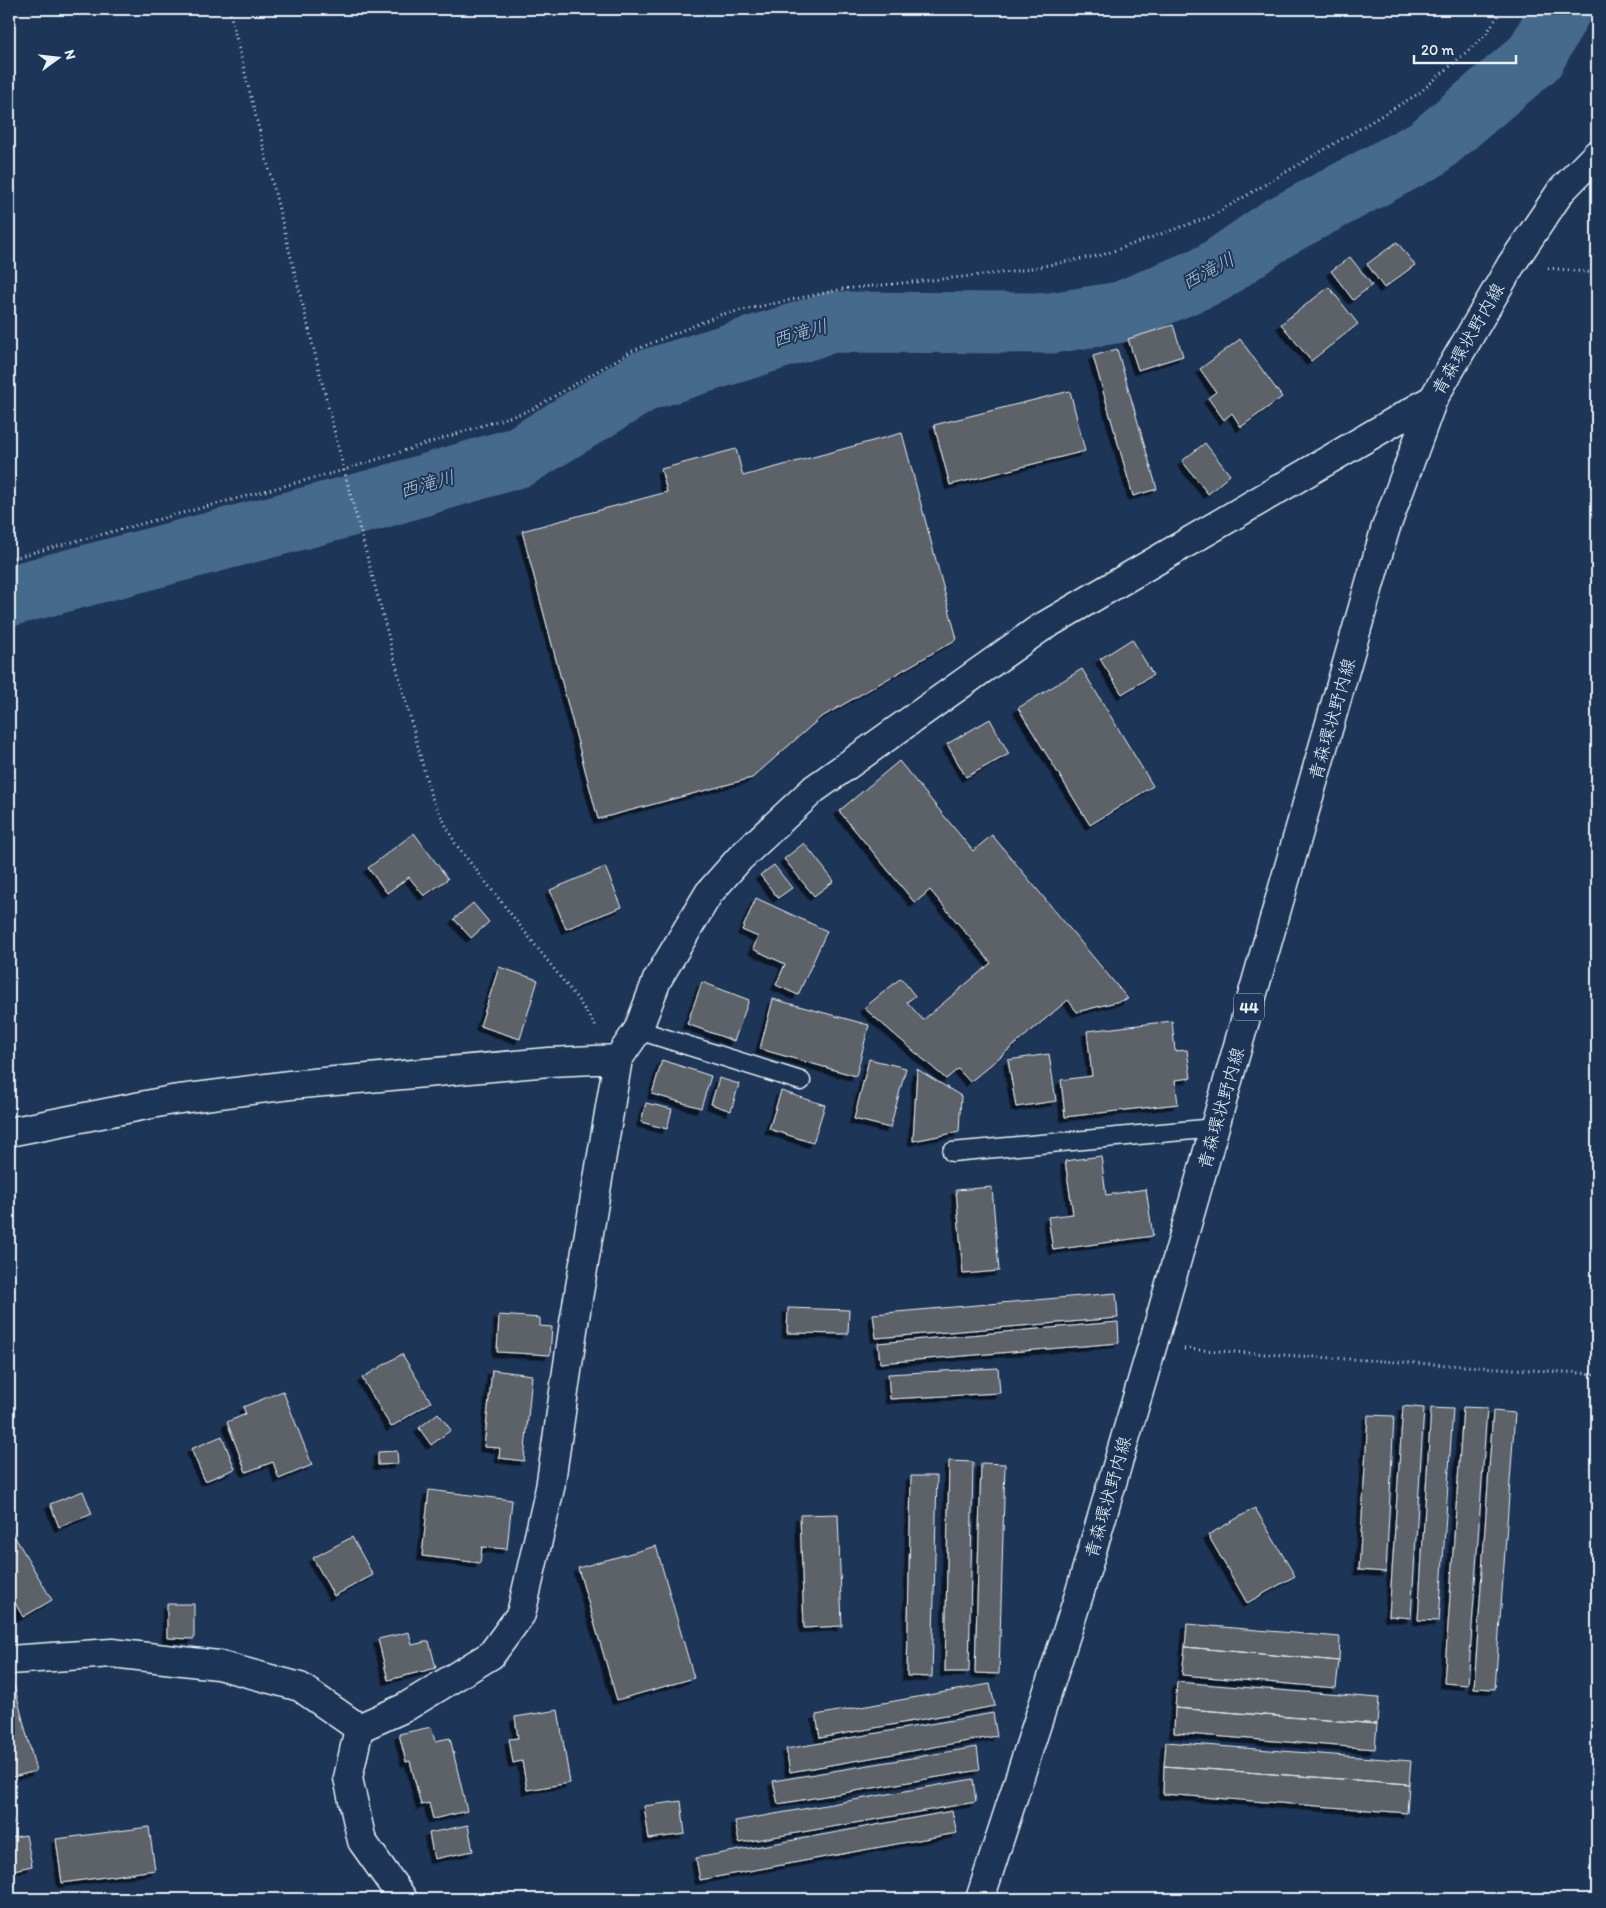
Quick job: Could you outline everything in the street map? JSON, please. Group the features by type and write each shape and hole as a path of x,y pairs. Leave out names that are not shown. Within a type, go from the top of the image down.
{"street":[{"name":"青森環状野内線","path":"980,1899 1079,1595 1215,1128 1385,530 1433,399 1511,265 1561,191 1597,154"},
{"path":"359,1728 404,1708 491,1655 521,1614 550,1488 574,1323 618,1059 638,1030 657,980 709,893 740,858 814,789 1039,629 1433,399"},
{"path":"9,1132 172,1100 290,1085 549,1062 618,1059"},
{"path":"9,1660 112,1653 218,1665 300,1687 359,1728"},
{"path":"359,1728 348,1778 362,1841 403,1899"}],"lane":[{"path":"638,1030 801,1081"},
{"path":"952,1152 1215,1128"}],"path":[{"path":"228,9 358,525 431,796 455,843 576,997 618,1059"},
{"path":"9,559 344,470 531,410 630,352 719,315 843,289 1011,272 1102,255 1212,216 1418,94 1485,36 1502,9"},
{"path":"1511,265 1597,272"},
{"path":"1152,1347 1597,1374"}],"building":[{"path":"1397,242 1415,265 1384,288 1367,264"},
{"path":"1350,257 1372,285 1353,300 1331,271"},
{"path":"1329,287 1358,324 1311,361 1281,324"},
{"path":"1173,325 1183,356 1138,370 1128,339"},
{"path":"1240,339 1282,397 1241,427 1232,413 1224,420 1208,398 1216,392 1200,369"},
{"path":"1117,349 1157,489 1133,496 1093,356"},
{"path":"1070,391 1085,451 950,485 934,425"},
{"path":"902,433 957,639 820,718 752,778 598,819 522,531 667,492 661,469 736,449 743,476"},
{"path":"1205,443 1230,475 1208,494 1182,461"},
{"path":"1132,639 1153,675 1122,694 1100,659"},
{"path":"1082,669 1153,786 1090,825 1018,708"},
{"path":"990,719 1009,754 966,777 947,744"},
{"path":"899,761 973,851 992,835 1128,999 1077,1012 1068,1000 970,1082 958,1069 946,1079 864,1008 901,978 915,996 907,1002 923,1020 991,963 930,890 915,903 839,811"},
{"path":"414,833 448,879 424,896 409,877 387,893 368,868"},
{"path":"804,843 834,881 814,896 784,859"},
{"path":"774,865 792,888 778,898 760,875"},
{"path":"605,867 622,907 566,929 550,890"},
{"path":"756,898 827,931 798,995 776,985 785,964 753,949 758,937 742,930"},
{"path":"473,903 489,922 471,938 454,919"},
{"path":"499,967 538,980 520,1039 480,1026"},
{"path":"702,982 749,1000 734,1041 687,1024"},
{"path":"773,999 869,1025 856,1076 760,1049"},
{"path":"1172,1021 1175,1051 1187,1050 1191,1078 1175,1080 1178,1104 1065,1117 1061,1080 1092,1076 1087,1031"},
{"path":"1049,1054 1056,1101 1016,1107 1008,1060"},
{"path":"869,1059 906,1068 890,1128 854,1119"},
{"path":"662,1060 711,1076 701,1108 652,1094"},
{"path":"917,1069 961,1096 959,1132 913,1141"},
{"path":"719,1078 739,1084 731,1111 711,1104"},
{"path":"781,1091 825,1105 813,1143 769,1129"},
{"path":"646,1103 672,1109 667,1129 641,1122"},
{"path":"1101,1156 1106,1195 1146,1189 1153,1236 1053,1250 1048,1217 1073,1214 1065,1161"},
{"path":"992,1187 999,1271 963,1274 956,1190"},
{"path":"1116,1293 1118,1318 876,1338 873,1314"},
{"path":"788,1308 849,1310 848,1334 787,1333"},
{"path":"499,1315 540,1318 540,1326 552,1327 550,1355 497,1352"},
{"path":"1118,1322 1119,1343 880,1363 878,1343"},
{"path":"402,1354 431,1402 391,1427 362,1378"},
{"path":"998,1368 1000,1393 890,1399 888,1374"},
{"path":"492,1370 532,1375 524,1461 499,1458 500,1448 484,1447"},
{"path":"283,1391 312,1465 279,1479 273,1462 246,1472 227,1422 246,1414 243,1407"},
{"path":"1403,1406 1424,1408 1411,1618 1389,1616"},
{"path":"1463,1407 1487,1408 1468,1685 1444,1683"},
{"path":"1431,1408 1453,1409 1439,1621 1418,1620"},
{"path":"1493,1411 1515,1413 1495,1689 1474,1688"},
{"path":"438,1413 451,1430 431,1445 419,1428"},
{"path":"1368,1415 1394,1416 1386,1572 1359,1570"},
{"path":"222,1436 235,1469 205,1481 191,1449"},
{"path":"397,1451 398,1464 378,1465 378,1452"},
{"path":"949,1461 973,1462 969,1672 945,1672"},
{"path":"981,1463 1005,1464 999,1674 975,1673"},
{"path":"911,1476 937,1476 932,1677 907,1676"},
{"path":"429,1490 512,1500 507,1549 482,1547 480,1563 422,1556"},
{"path":"83,1491 92,1514 59,1527 50,1504"},
{"path":"1255,1508 1295,1576 1247,1603 1208,1535"},
{"path":"838,1514 842,1626 804,1628 800,1515"},
{"path":"9,1527 52,1600 23,1617 9,1592"},
{"path":"352,1537 373,1575 334,1596 313,1558"},
{"path":"656,1546 694,1678 617,1700 578,1568"},
{"path":"167,1604 194,1604 194,1639 167,1638"},
{"path":"1187,1624 1340,1637 1339,1661 1185,1647"},
{"path":"409,1632 412,1645 429,1641 436,1668 388,1680 378,1639"},
{"path":"1185,1647 1339,1661 1336,1688 1182,1675"},
{"path":"1177,1682 1379,1698 1377,1724 1175,1708"},
{"path":"990,1684 995,1706 820,1738 816,1715"},
{"path":"14,1685 36,1771 9,1778 9,1686"},
{"path":"1175,1708 1377,1724 1375,1749 1174,1733"},
{"path":"558,1710 570,1783 527,1790 522,1761 513,1763 509,1739 518,1738 515,1717"},
{"path":"993,1713 997,1736 790,1772 786,1749"},
{"path":"431,1727 435,1741 450,1738 467,1811 433,1819 429,1803 421,1805 410,1761 406,1762 399,1734"},
{"path":"1166,1742 1411,1761 1409,1784 1164,1766"},
{"path":"977,1747 980,1770 778,1804 773,1781"},
{"path":"1164,1766 1409,1784 1407,1813 1163,1794"},
{"path":"973,1779 976,1802 739,1843 735,1821"},
{"path":"681,1801 685,1834 649,1839 644,1806"},
{"path":"9,1805 13,1825 9,1826"},
{"path":"952,1811 957,1833 700,1880 696,1858"},
{"path":"468,1825 473,1851 434,1859 429,1833"},
{"path":"149,1827 155,1870 62,1883 56,1839"},
{"path":"26,1835 32,1866 9,1871 9,1838"}],"waterway":[{"name":"西滝川","path":"9,596 377,499 519,457 644,381 832,322 1051,323 1121,312 1213,273 1278,228 1428,148 1535,57 1561,9"}]}
